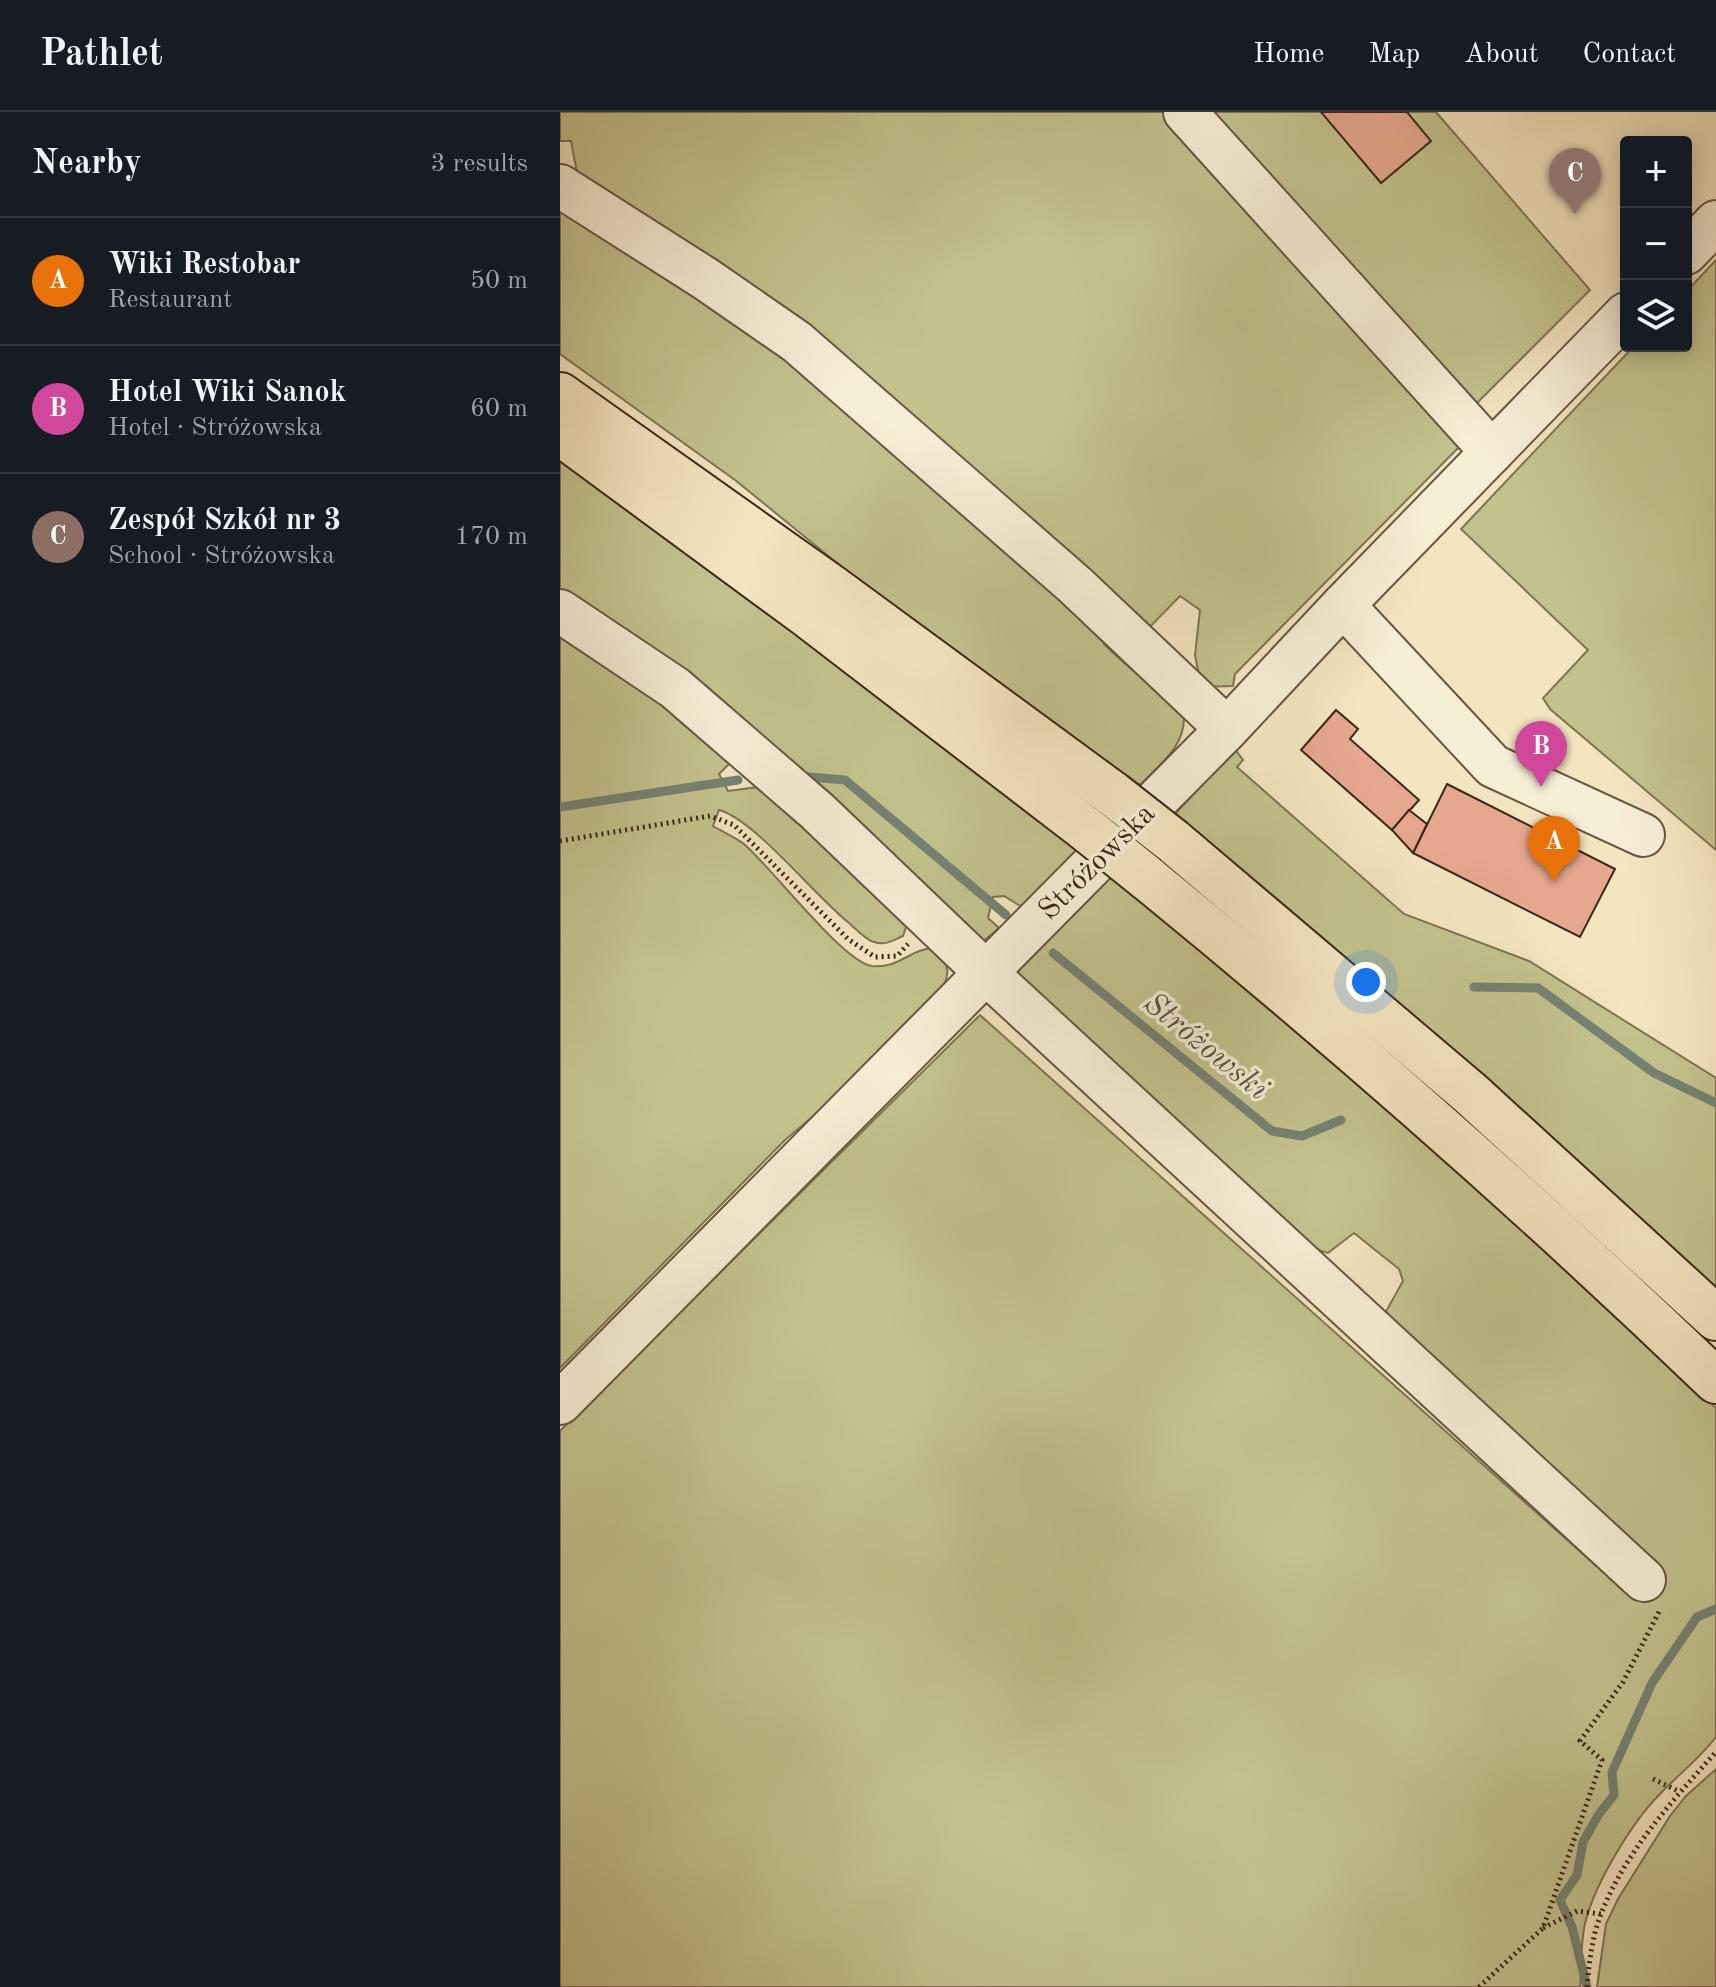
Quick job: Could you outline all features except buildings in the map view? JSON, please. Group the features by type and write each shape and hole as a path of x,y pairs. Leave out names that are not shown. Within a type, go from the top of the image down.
{"main road":[{"path":"560,395 831,587 1173,841 1470,1093 1716,1318"},
{"path":"560,433 819,623 1147,878 1301,1005 1460,1144 1716,1381"}],"street":[{"path":"1185,112 1492,452"},
{"path":"560,186 706,279 797,342 1075,585 1227,729"},
{"path":"1692,247 1716,222"},
{"name":"Stróżowska","path":"560,1403 1227,729 1620,320"},
{"path":"1343,605 1493,766 1643,835"},
{"path":"560,611 675,688 817,811 986,972 1644,1580"}],"path":[{"path":"560,841 710,816 734,825 848,939 875,957 897,956 931,920"},
{"path":"1543,1928 1602,1760 1580,1741 1623,1682 1663,1603 1644,1580"},
{"path":"1587,1987 1590,1958 1601,1914 1628,1863 1665,1808 1716,1752"},
{"path":"1653,1779 1680,1792"},
{"path":"1479,1987 1554,1921 1577,1911 1601,1914"}],"shaded area":[{"path":"560,112 1436,112 1590,290 1473,407 1466,440 1235,674 1233,686 1201,687 1195,655 1200,610 1180,596 1145,632 577,173 571,141 560,141"},
{"path":"560,203 745,323 1097,627 1104,644 1184,716 1176,746 1163,762 1140,785 901,615 735,480 560,354"},
{"path":"1716,260 1716,850 1550,709 1543,698 1588,650 1461,529 1628,352 1692,352 1692,286"},
{"path":"560,459 718,573 1029,808 1077,850 1022,907 1004,896 993,897 988,918 999,928 986,939 976,942 560,596"},
{"path":"560,627 736,757 719,774 728,791 766,786 907,924 903,936 893,941 878,943 868,939 835,911 767,843 733,816 719,810 713,826 744,844 844,949 859,961 881,966 935,948 947,970 940,995 833,1100 786,1139 560,1368"},
{"path":"1235,749 1243,760 1237,767 1404,914 1529,961 1716,1078 1716,1295 1230,867 1175,814"},
{"path":"1109,875 1366,1086 1716,1408 1716,1737 1649,1806 1606,1871 1584,1928 1580,1987 560,1987 560,1431 980,1015 1621,1588 1635,1588 1384,1315 1403,1281 1399,1269 1354,1233 1328,1253 1308,1247 1007,983"},
{"path":"1716,1769 1716,1987 1597,1987 1606,1924 1618,1899 1670,1816 1686,1796"}],"waterway":[{"name":"Stróżowski","path":"809,777 845,780 1006,915"},
{"name":"Stróżowski","path":"560,807 738,780"},
{"name":"Stróżowski","path":"1053,953 1272,1131 1302,1136 1341,1120"},
{"name":"Stróżowski","path":"1474,987 1538,988 1654,1073 1716,1103"},
{"path":"1587,1987 1572,1927 1560,1900 1577,1875 1583,1842 1614,1795 1612,1772 1652,1683 1697,1617 1716,1609"}],"place":[{"name":"Zespół Szkół nr 3","path":"1575,214"},
{"name":"Hotel Wiki Sanok","path":"1541,787"},
{"name":"Wiki Restobar","path":"1554,882"}]}
